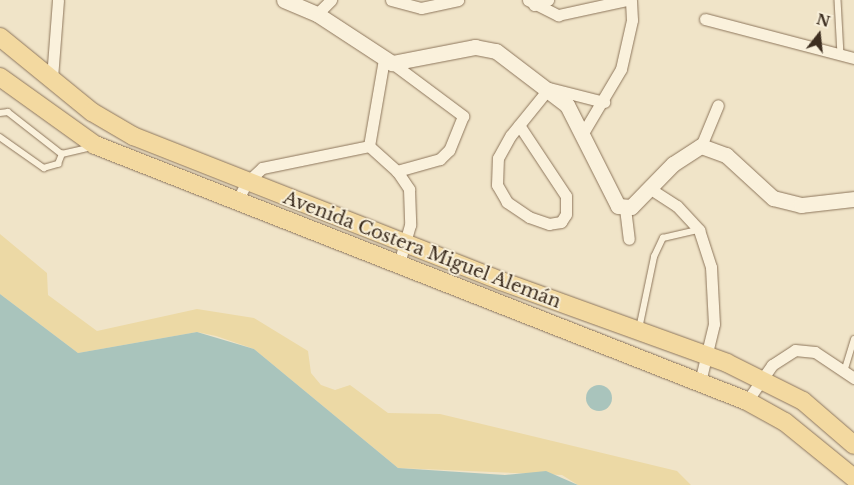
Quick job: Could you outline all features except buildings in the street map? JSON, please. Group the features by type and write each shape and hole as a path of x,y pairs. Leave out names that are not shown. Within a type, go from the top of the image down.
{"main road":[{"path":"284,0 317,14 388,61 475,47 496,51 549,88 567,106 583,133 613,202 625,208 638,201 649,188 701,146 726,155 774,198 801,205 854,198"},
{"name":"Avenida Costera Miguel Alemán","path":"0,37 113,126 246,183 408,242 761,378 802,402 854,445"},
{"name":"Avenida Costera Miguel Alemán","path":"0,77 96,145 236,203 400,263 747,401 785,422 854,478"}],"street":[{"path":"52,78 58,0"},
{"path":"317,14 331,0"},
{"path":"391,0 421,8 458,0"},
{"path":"538,4 558,15 629,0 632,20 621,69 604,102 583,133"},
{"path":"705,19 854,58"},
{"path":"369,146 388,61 463,116 449,150 440,159 397,171"},
{"path":"519,125 566,196 566,214 561,222 549,224 529,217 507,202 497,185 498,158 519,125 549,88 604,102"},
{"path":"701,146 718,105"},
{"path":"369,146 397,171 409,189 408,242 400,263"},
{"path":"236,203 246,183 262,168 285,161 369,146"},
{"path":"649,188 677,206 699,230 711,267 715,298 708,356 700,382"},
{"path":"625,208 629,239"},
{"path":"747,401 761,378 781,357 804,349 849,375"}],"lane":[{"path":"838,0 841,55"},
{"path":"0,113 8,112 62,154"},
{"path":"0,137 44,168 58,164 62,154"},
{"path":"62,154 96,145"},
{"path":"638,331 654,257 664,238 699,230"},
{"path":"849,375 854,340"}],"sand":[{"path":"0,234 47,273 48,295 97,331 197,309 254,318 308,351 311,373 321,385 335,390 350,385 388,413 440,414 677,471 691,485 578,485 562,475 398,468 254,349 216,336 197,332 78,353 0,294"}],"water":[{"path":"0,294 78,353 197,332 254,349 398,468 505,475 546,471 578,485 0,485"},
{"path":"599,385 608,389 612,398 608,407 599,411 590,407 586,398 590,389"}]}
